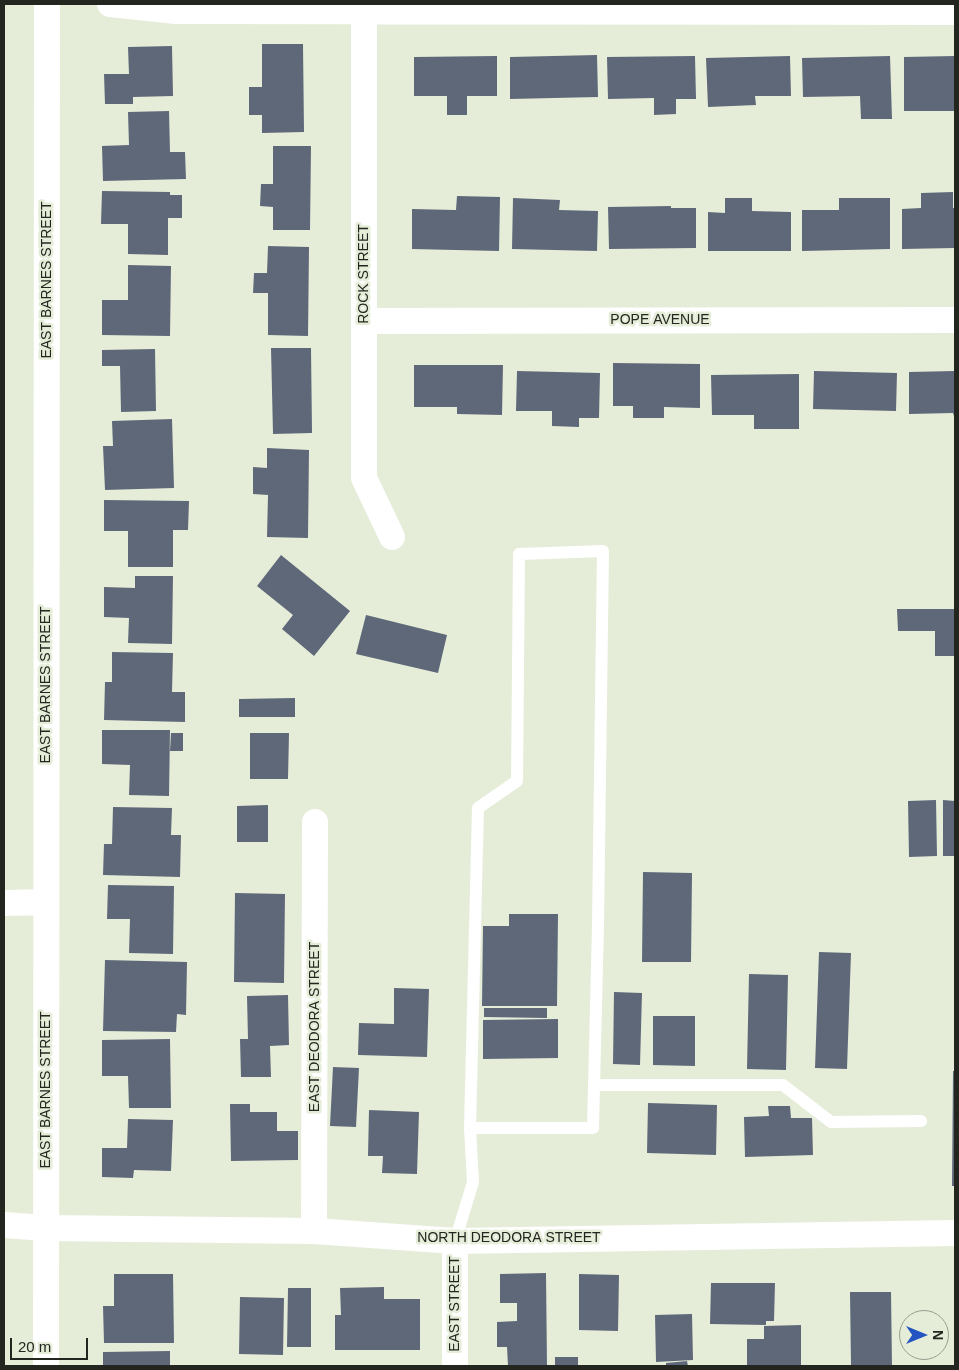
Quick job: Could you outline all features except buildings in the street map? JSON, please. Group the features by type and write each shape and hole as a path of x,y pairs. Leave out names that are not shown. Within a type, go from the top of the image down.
{"street":[{"name":"EAST BARNES STREET","path":"46,1366 47,4"},
{"path":"110,4 176,11 364,8 955,12"},
{"name":"ROCK STREET","path":"364,8 364,478 392,537"},
{"name":"POPE AVENUE","path":"364,321 955,320"},
{"name":"EAST DEODORA STREET","path":"314,1231 315,822"},
{"path":"4,903 45,902"},
{"name":"NORTH DEODORA STREET","path":"4,1225 46,1228 314,1231 455,1241 955,1233"},
{"name":"EAST STREET","path":"455,1241 455,1366"}],"lane":[{"path":"455,1241 473,1182 470,1128 478,808 517,781 519,554 604,551 593,1128 470,1128"},
{"path":"594,1085 783,1085 831,1122 921,1121"}]}
